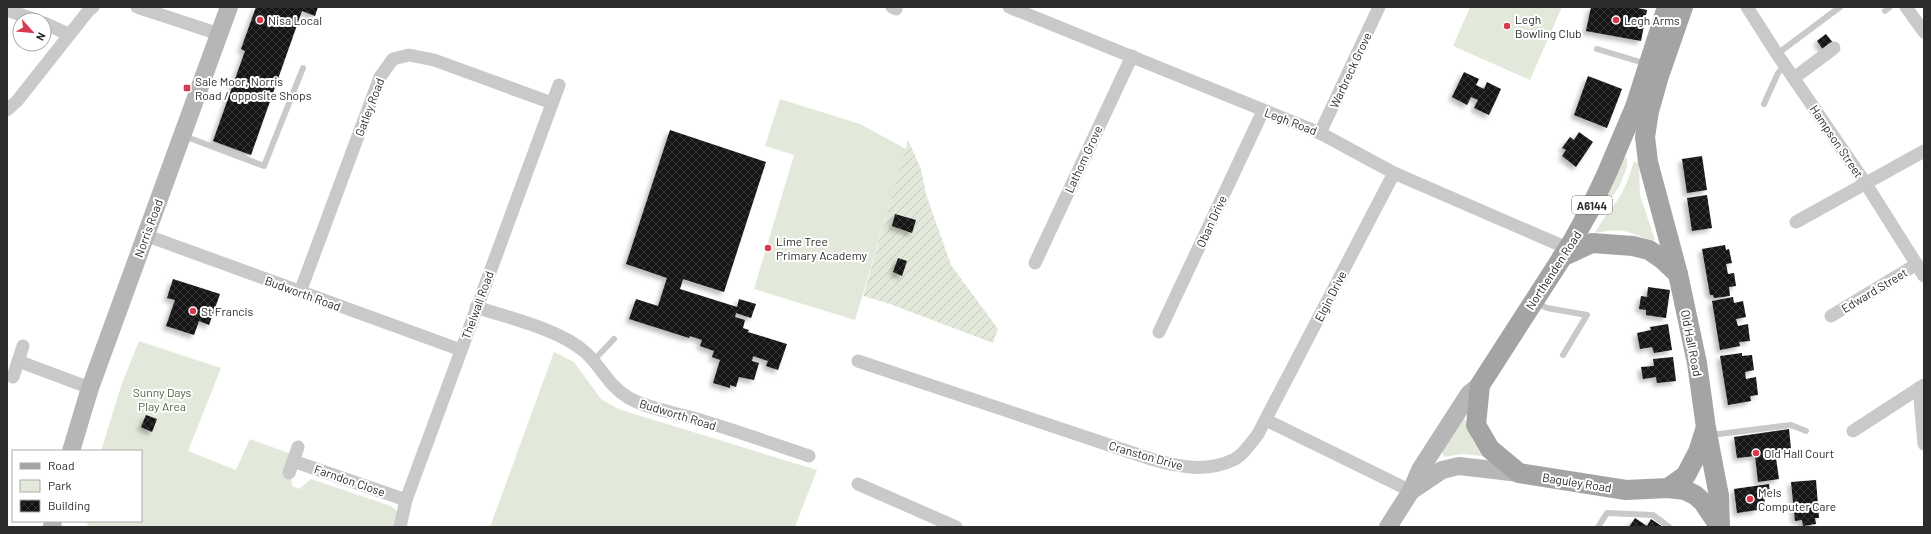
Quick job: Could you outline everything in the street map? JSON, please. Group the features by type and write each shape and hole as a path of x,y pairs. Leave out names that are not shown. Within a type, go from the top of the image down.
{"main road":[{"name":"Northenden Road","path":"1480,384 1590,211 1635,107 1667,7"},
{"name":"Old Hall Road","path":"1683,7 1659,76 1649,111 1646,137 1648,162 1678,274 1696,363 1719,496 1720,526"},
{"path":"1565,252 1592,243 1633,246 1649,250 1662,258 1678,274"},
{"name":"A6144","path":"1480,384 1476,425 1490,449 1519,473"},
{"path":"1668,488 1686,475 1707,432"},
{"name":"Baguley Road","path":"1519,473 1626,490 1668,488"},
{"name":"Old Hall Road","path":"1668,488 1684,490 1695,495 1703,502 1720,526"}],"street":[{"path":"7,110 17,101 68,34 93,7"},
{"path":"137,7 219,34"},
{"name":"Norris Road","path":"71,450 90,388 230,7"},
{"name":"Legh Road","path":"1009,7 1320,133 1394,173 1565,252"},
{"name":"Warbreck Grove","path":"1320,133 1379,7"},
{"name":"Hampson Street","path":"1747,7 1785,66 1866,184 1924,276"},
{"path":"1906,7 1924,32"},
{"path":"52,27 68,34"},
{"path":"1794,78 1834,48"},
{"name":"Gatley Road","path":"300,292 380,77 393,59 409,55 434,60 552,103"},
{"name":"Lathom Grove","path":"1035,263 1132,56"},
{"name":"Thelwall Road","path":"400,527 406,500 559,85"},
{"name":"Oban Drive","path":"1159,332 1263,111"},
{"path":"1796,222 1924,151"},
{"name":"Elgin Drive","path":"1266,420 1394,173"},
{"name":"Budworth Road","path":"146,235 461,350"},
{"name":"Edward Street","path":"1831,316 1917,264"},
{"name":"Budworth Road","path":"476,307 557,335 586,352 611,384 630,399 648,406 692,418 809,456"},
{"path":"13,377 23,346"},
{"name":"Cranston Drive","path":"858,361 1179,467 1197,468 1218,464 1236,458 1258,434 1266,420"},
{"path":"18,362 90,388"},
{"name":"Northenden Road","path":"1388,527 1411,491 1420,470 1469,394 1480,384"},
{"path":"1853,431 1922,386"},
{"path":"1922,386 1924,444"},
{"path":"1266,420 1411,491"},
{"path":"289,473 298,447"},
{"name":"Farndon Close","path":"293,460 406,500"},
{"name":"Northenden Road","path":"1411,491 1442,470 1459,466 1519,473"},
{"path":"858,484 956,527"}],"lane":[{"path":"1777,54 1840,7"},
{"path":"1597,49 1648,64"},
{"path":"1764,104 1778,73 1785,66"},
{"path":"182,135 264,166 302,68"},
{"path":"1533,302 1548,308 1587,315 1563,355"},
{"path":"593,361 614,338"},
{"path":"1707,432 1791,425 1806,431"},
{"path":"1598,527 1607,513 1653,515 1670,527"}],"green space":[{"name":"Legh Bowling Club","path":"1470,7 1562,7 1530,80 1453,46"},
{"path":"780,99 860,124 906,149 855,320 754,289 794,155 765,146"},
{"path":"908,140 921,169 926,194 951,265 998,329 993,343 890,304 863,296"},
{"path":"1623,157 1627,158 1627,167 1619,187 1588,231"},
{"path":"1634,161 1639,164 1640,195 1655,240 1620,231 1595,233 1622,192"},
{"name":"Sunny Days Play Area","path":"139,341 221,368 188,451 236,470 250,439 297,456 291,476 292,486 299,489 311,479 391,506 400,514 398,527 90,527 86,522 142,522 142,450 101,450 122,383"},
{"path":"554,352 574,362 601,399 618,409 817,470 795,527 490,527"},
{"path":"1464,417 1472,439 1482,456 1462,454 1444,457 1442,451"}],"building":[{"path":"256,7 318,7 315,16 302,11 251,155 213,141 245,51 241,49"},
{"name":"Legh Arms","path":"1591,7 1633,7 1647,10 1641,41 1586,31"},
{"path":"1826,34 1834,44 1824,51 1817,41"},
{"path":"1464,72 1479,79 1476,85 1484,89 1487,82 1501,89 1489,115 1474,108 1478,100 1471,97 1467,105 1452,97"},
{"path":"1588,76 1622,89 1607,128 1574,115"},
{"path":"670,130 766,162 724,292 683,279 680,289 737,307 739,299 756,304 751,318 736,313 735,317 745,320 743,328 749,330 748,332 787,344 778,370 766,366 768,361 753,356 752,361 759,363 754,380 739,377 736,387 730,385 730,388 713,383 720,360 712,357 714,351 700,346 702,340 690,336 689,338 629,319 636,299 658,306 667,278 626,264"},
{"path":"1579,132 1593,142 1576,167 1562,156 1566,150 1562,148 1570,137 1574,140"},
{"path":"1702,156 1707,190 1687,193 1682,159"},
{"path":"1707,195 1712,228 1692,231 1687,198"},
{"path":"895,214 916,220 912,233 892,226"},
{"path":"1725,245 1726,250 1729,249 1732,263 1726,264 1728,274 1734,273 1736,286 1729,287 1730,296 1714,298 1713,295 1710,295 1702,249"},
{"path":"898,258 907,261 902,276 893,272"},
{"name":"St Francis","path":"173,279 220,294 209,325 199,321 194,335 166,326 175,300 167,298"},
{"path":"1648,287 1670,290 1666,318 1646,315 1646,310 1639,309 1641,296 1647,297"},
{"path":"1733,297 1734,303 1743,301 1746,317 1736,319 1738,326 1748,324 1750,341 1739,342 1740,346 1720,350 1712,301"},
{"path":"1668,324 1672,350 1654,353 1652,347 1640,349 1637,333 1651,330 1650,327"},
{"path":"1742,353 1742,356 1752,355 1754,370 1745,372 1746,379 1756,377 1758,395 1750,396 1751,401 1728,405 1720,356"},
{"path":"1673,357 1676,381 1657,383 1656,377 1643,379 1641,367 1654,366 1653,359"},
{"path":"146,415 157,419 152,432 141,427"},
{"name":"Old Hall Court","path":"1789,429 1791,449 1775,451 1779,479 1758,482 1755,456 1737,458 1734,437"},
{"path":"1816,480 1819,518 1815,518 1816,524 1803,526 1802,520 1795,521 1791,482"},
{"name":"Mels Computer Care","path":"1769,484 1770,493 1764,494 1765,504 1757,506 1757,510 1737,513 1734,489"},
{"path":"1635,518 1647,526 1651,519 1663,527 1629,527"}],"place":[{"name":"Nisa Local","path":"260,20"},
{"name":"Legh Arms","path":"1616,20"},
{"name":"Legh Bowling Club","path":"1507,26"},
{"name":"Sale Moor, Norris Road / opposite Shops","path":"187,88"},
{"name":"Lime Tree Primary Academy","path":"768,248"},
{"name":"St Francis","path":"193,311"},
{"name":"Old Hall Court","path":"1756,453"},
{"name":"Mels Computer Care","path":"1750,499"}]}
